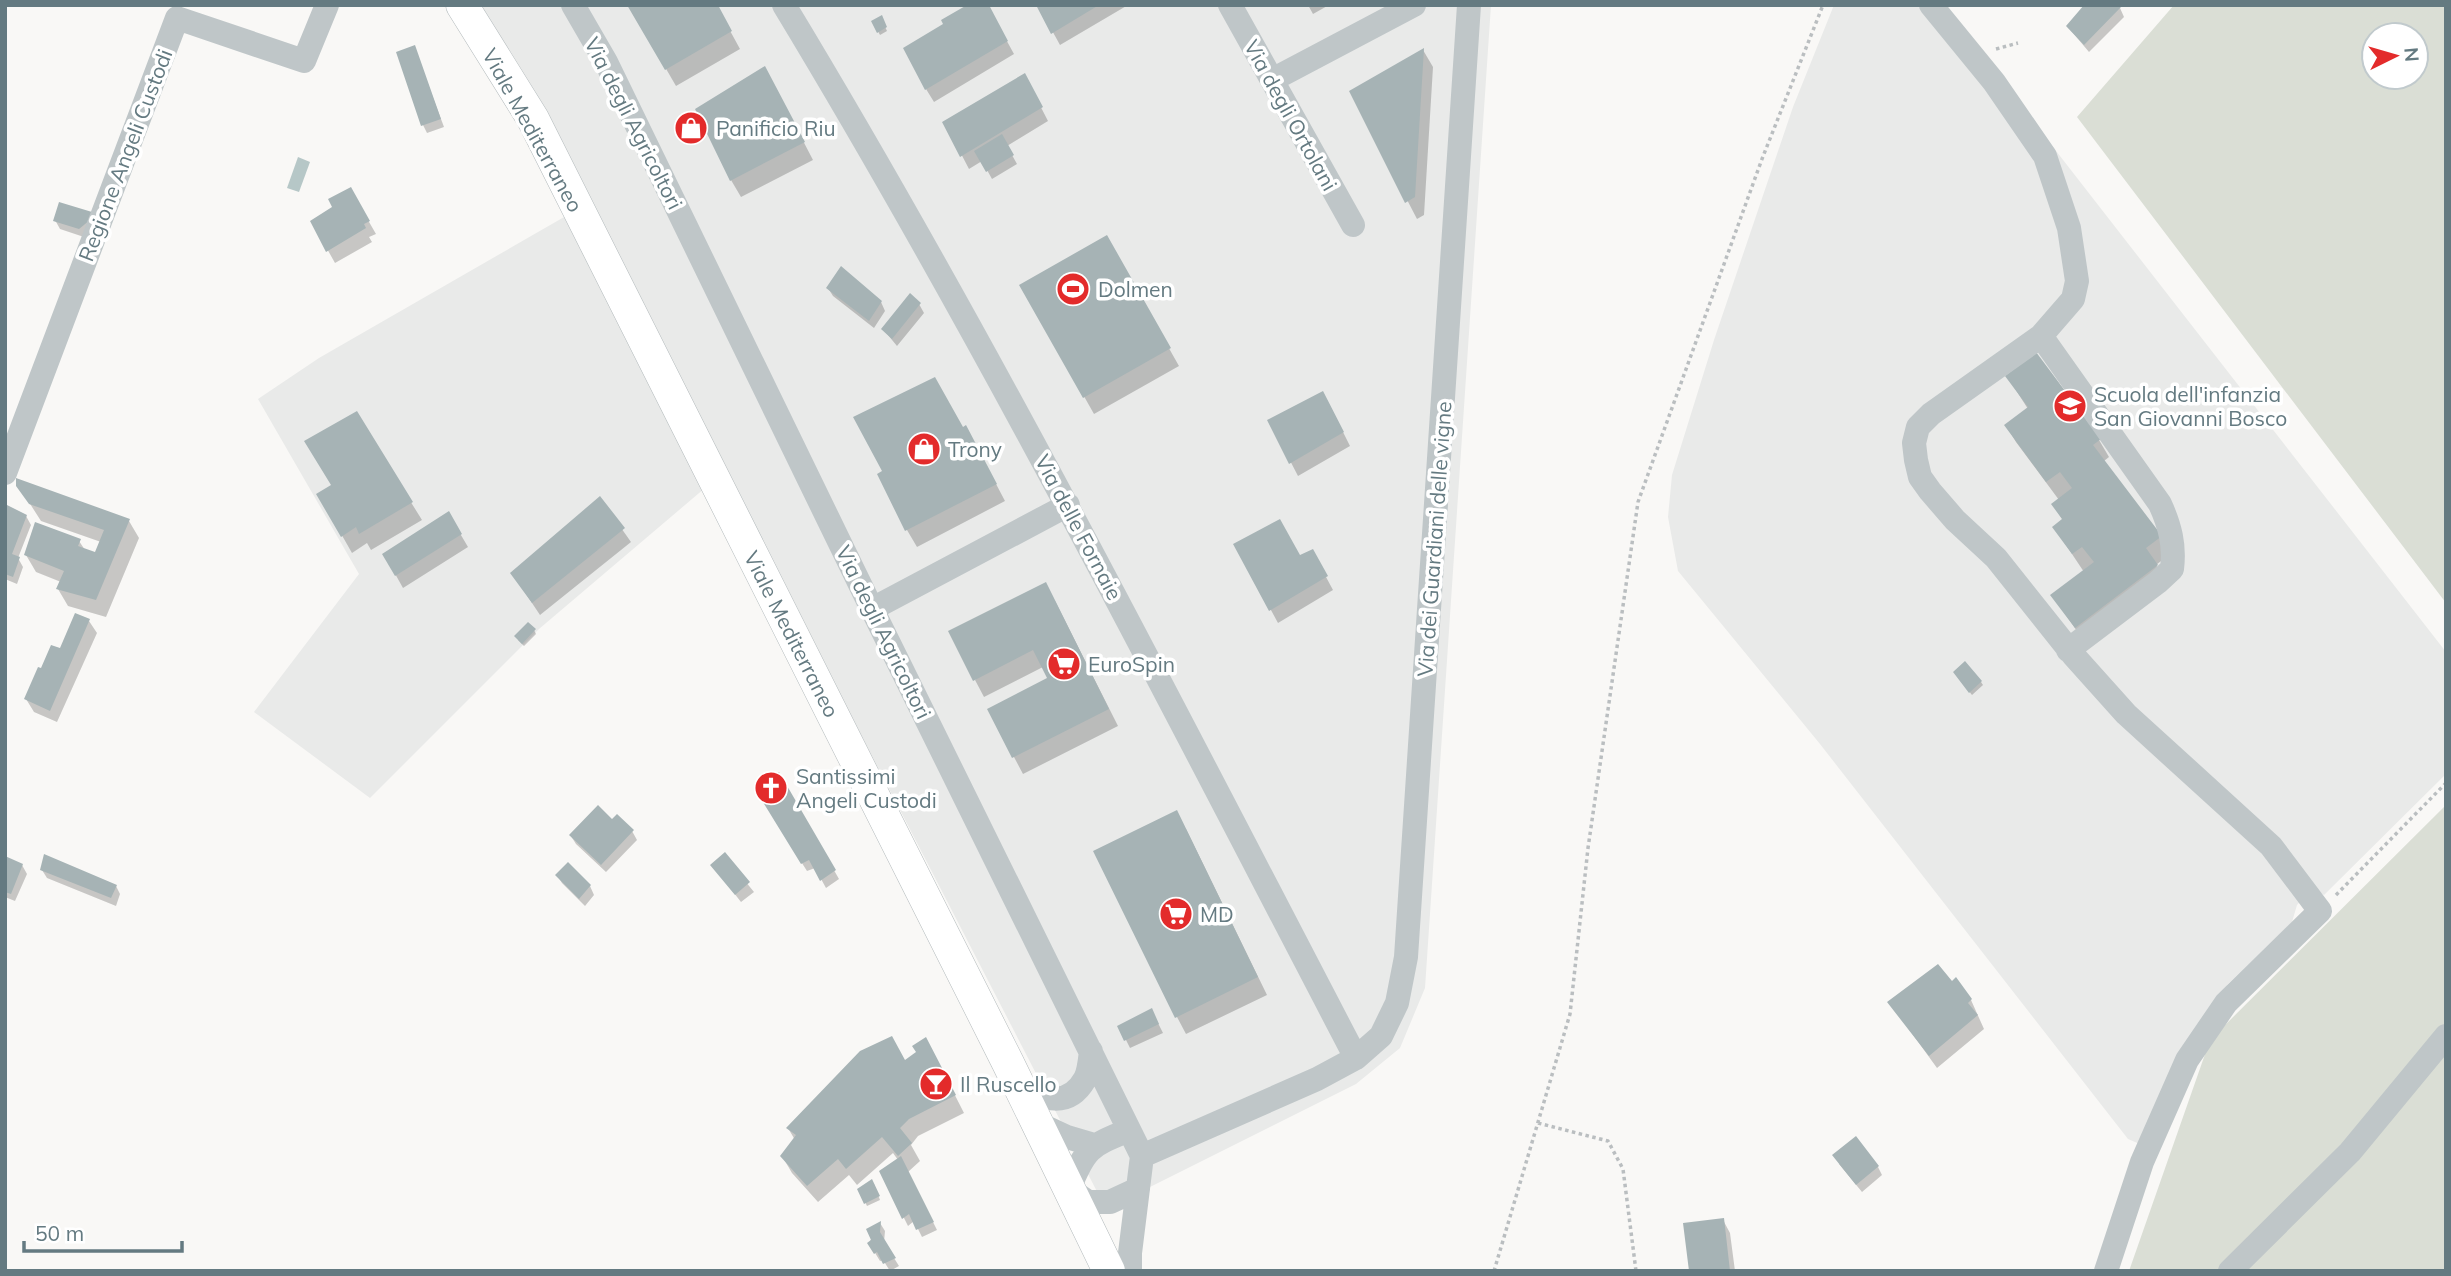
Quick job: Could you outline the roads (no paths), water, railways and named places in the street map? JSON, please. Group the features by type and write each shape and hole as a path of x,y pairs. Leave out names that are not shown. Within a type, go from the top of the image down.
{"main road":[{"name":"Viale Mediterraneo","path":"462,5 533,119 1020,1086 1109,1271"}],"street":[{"name":"Regione Angeli Custodi","path":"5,473 177,18 304,61 327,5"},
{"name":"Via degli Agricoltori","path":"573,5 607,62 872,609 1142,1156"},
{"name":"Via delle Fornaie","path":"784,5 839,96 1068,505 1356,1058"},
{"name":"Via degli Ortolani","path":"1230,5 1353,225"},
{"path":"1272,80 1414,5"},
{"name":"Via dei Guardiani delle vigne","path":"1142,1156 1317,1079 1356,1058 1381,1036 1397,1003 1406,957 1469,5"},
{"path":"1931,5 1994,82 2045,156 2069,228 2077,281 2073,299 2040,336 1931,414 1918,427 1914,443 1920,477 1955,520 1996,558 2068,650 2126,714 2271,846 2320,911 2226,1003 2187,1060 2142,1162 2106,1271"},
{"path":"2040,336 2160,504 2170,524 2174,551 2172,569 2165,576 2068,650"},
{"path":"872,609 1068,505"},
{"path":"2230,1271 2350,1152 2446,1036"},
{"path":"1020,1086 1043,1099 1059,1098 1072,1093 1086,1078 1091,1051"},
{"path":"1037,1123 1067,1137 1094,1144"},
{"path":"1129,1130 1094,1144 1078,1166 1069,1189 1088,1202 1110,1202 1138,1189"},
{"path":"1130,1271 1142,1156"}],"place":[{"name":"Panificio Riu","path":"691,128"},
{"name":"Dolmen","path":"1073,289"},
{"name":"Scuola dell'infanzia San Giovanni Bosco","path":"2070,406"},
{"name":"Trony","path":"924,449"},
{"name":"EuroSpin","path":"1064,664"},
{"name":"Santissimi Angeli Custodi","path":"771,788"},
{"name":"MD","path":"1176,914"},
{"name":"Il Ruscello","path":"936,1084"}]}
